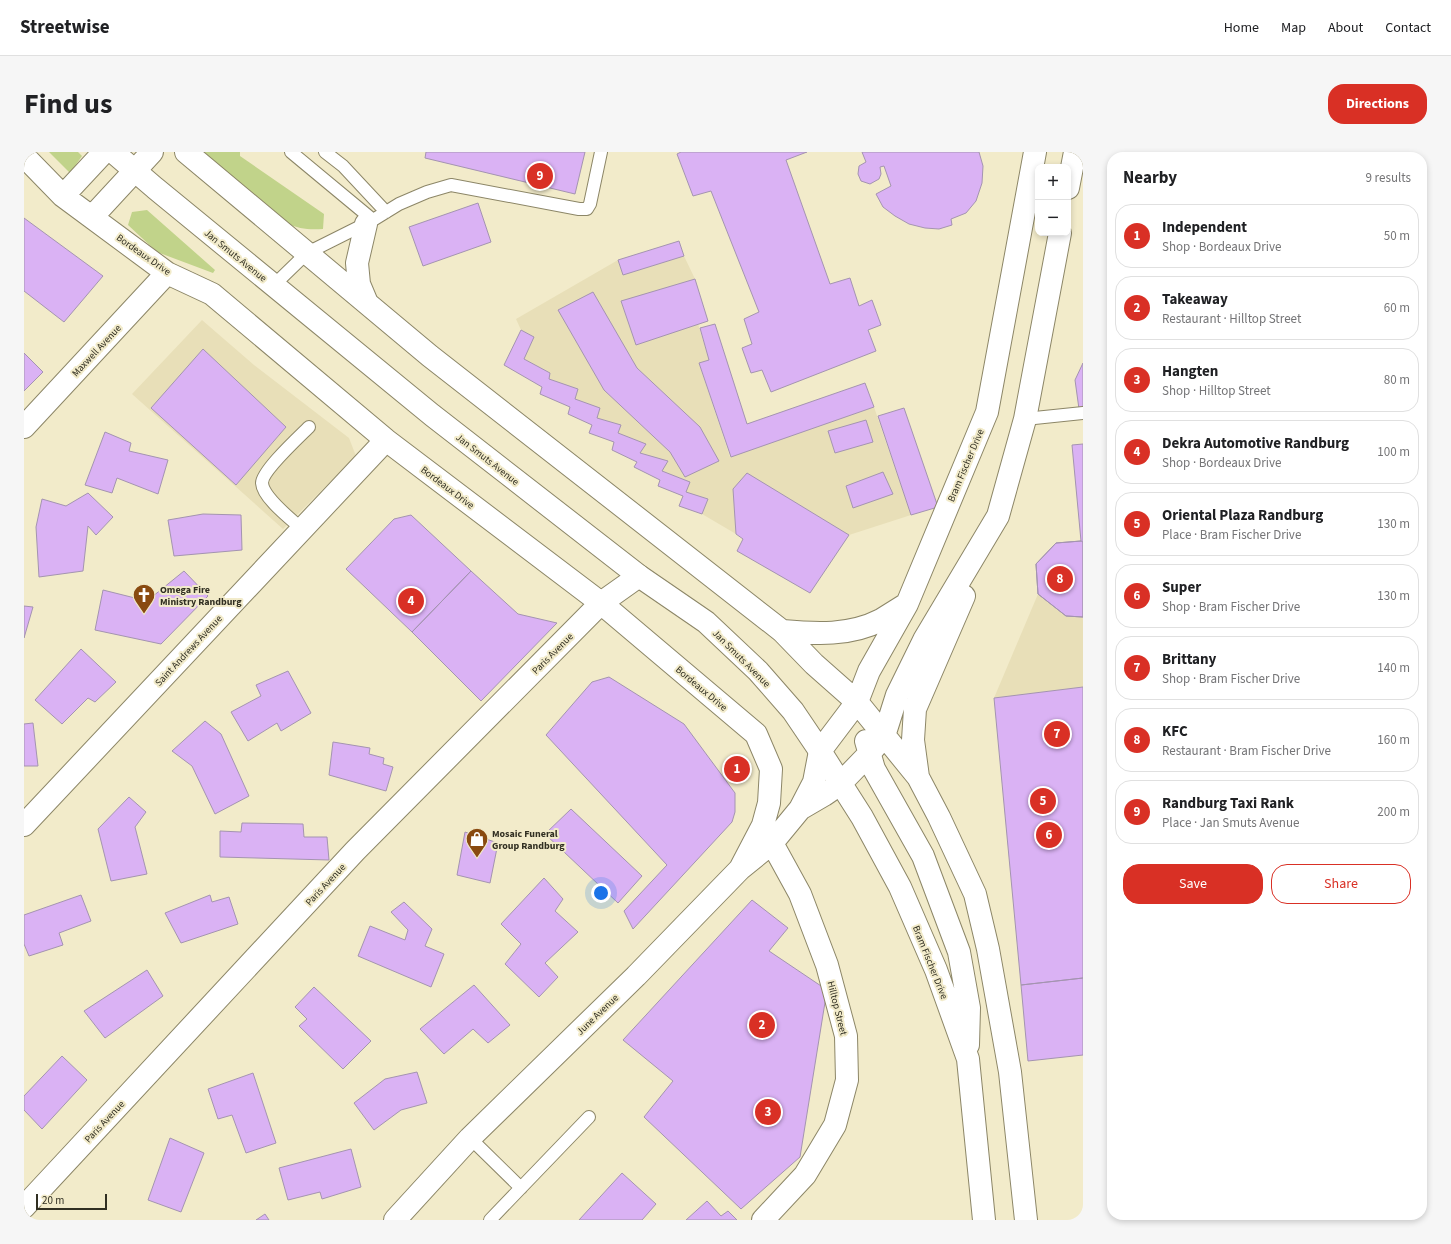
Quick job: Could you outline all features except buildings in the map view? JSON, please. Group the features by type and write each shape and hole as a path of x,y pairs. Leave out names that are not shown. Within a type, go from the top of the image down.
{"main road":[{"path":"63,196 104,152"},
{"name":"Jan Smuts Avenue","path":"113,152 432,415 639,576 706,622 758,671 793,711 820,750 840,784"},
{"path":"92,217 152,152"},
{"path":"186,152 430,356 782,632 814,664 857,702 918,777 939,816 975,894 988,949 1010,1072 1026,1220"},
{"name":"Bram Fischer Drive","path":"820,750 857,702 869,671 907,604 987,412 1035,152"},
{"path":"1071,173 1075,152"},
{"name":"Bordeaux Drive","path":"24,156 63,196 167,273 212,294 386,440 601,603 756,734 771,769 769,803 763,825 740,869"},
{"path":"367,303 359,284 357,262 369,222"},
{"path":"918,777 912,740 915,709 998,516 1025,419 1059,236"},
{"name":"Maxwell Avenue","path":"24,427 167,273"},
{"name":"Saint Andrews Avenue","path":"24,825 386,440"},
{"path":"840,784 884,736 897,695 924,640 998,516"},
{"name":"Paris Avenue","path":"24,1207 355,851 601,603 639,576"},
{"path":"782,632 821,634 844,632 880,620 907,604"},
{"path":"857,702 874,769 923,856 959,952 969,1008 968,1059"},
{"name":"June Avenue","path":"395,1220 470,1138 636,976 740,869 772,843 800,809 814,782 820,750"},
{"name":"Bram Fischer Drive","path":"840,784 862,817 900,887 936,970 968,1059 984,1220"},
{"name":"June Avenue","path":"800,809 840,784"},
{"name":"Hilltop Street","path":"763,1220 805,1175 835,1125 847,1080 846,1036 827,965 800,894 772,843"}],"lane":[{"path":"292,152 369,222"},
{"path":"326,152 342,166 386,212"},
{"path":"274,286 307,253 369,222 406,201 427,192 451,186 584,210 588,208 590,204 602,152"},
{"path":"1025,419 1083,413"},
{"path":"302,529 275,504 266,493 262,484 263,476 309,427"},
{"path":"490,1220 589,1117"},
{"path":"470,1138 521,1188"}],"shaded area":[{"path":"684,256 695,279 621,302 636,345 698,324 709,360 699,364 730,457 874,407 911,515 849,535 747,473 734,489 736,534 702,514 708,499 686,492 690,482 662,471 667,462 640,453 645,444 618,433 621,425 597,418 600,408 575,399 578,389 549,379 550,373 524,359 534,337 521,330 516,319 618,260 623,275"},
{"path":"202,320 254,365 349,438 356,456 283,529 132,394"},
{"path":"1038,594 1066,616 1083,617 1083,687 994,698"}],"green space":[{"path":"49,152 78,152 82,156 70,173"},
{"path":"203,152 240,152 240,156 324,214 323,229 304,229 286,223"},
{"path":"147,210 215,270 213,273 157,252 128,225 132,212"}],"place":[{"name":"Randburg Taxi Rank","path":"540,176"},
{"name":"KFC","path":"1060,579"},
{"name":"Dekra Automotive Randburg","path":"411,601"},
{"name":"Omega Fire Ministry Randburg","path":"144,614"},
{"name":"Brittany","path":"1057,734"},
{"name":"Independent","path":"737,769"},
{"name":"Oriental Plaza Randburg","path":"1043,801"},
{"name":"Super","path":"1049,835"},
{"name":"Mosaic Funeral Group Randburg","path":"477,858"},
{"name":"Takeaway","path":"762,1025"},
{"name":"Hangten","path":"768,1112"}]}
